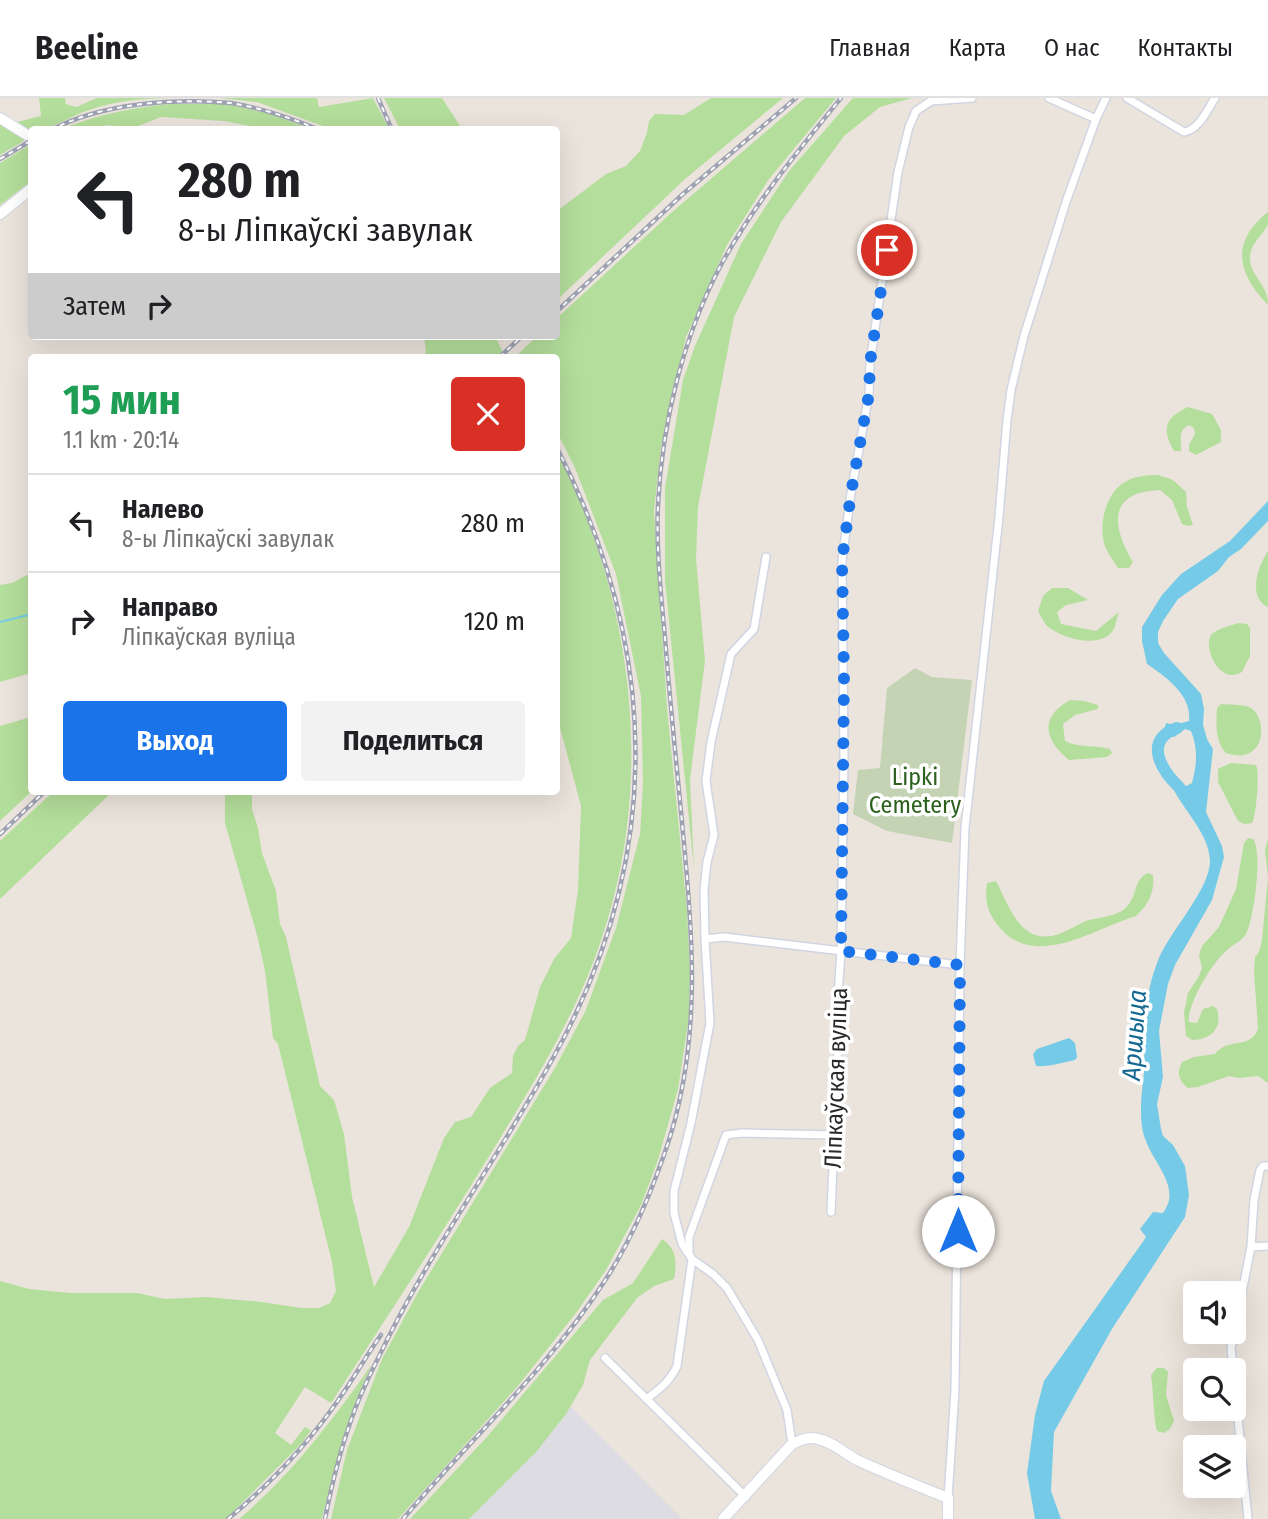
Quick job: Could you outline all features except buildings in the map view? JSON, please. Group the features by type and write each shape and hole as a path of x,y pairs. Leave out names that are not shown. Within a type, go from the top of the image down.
{"street":[{"name":"Ліпкаўская вуліца","path":"831,1212 841,951 844,678 842,561 869,394 873,337 902,151 916,111 931,101 972,98"},
{"path":"1049,98 1096,119"},
{"path":"948,1519 955,1364 960,965 968,789 1011,390 1028,324 1066,202 1106,98"},
{"path":"1127,98 1184,132 1197,125 1215,98"},
{"path":"0,118 28,136"},
{"path":"0,214 28,191"},
{"path":"766,557 754,629 732,654 711,743 706,781 714,835 704,890 710,1023 691,1122 674,1191 676,1226 682,1244 690,1256 727,1288 758,1340 787,1410 792,1444"},
{"path":"705,939 724,937 960,965"},
{"path":"648,1398 672,1377 677,1366 690,1256 689,1237 726,1135 835,1135"},
{"path":"1231,1358 1230,1348 1251,1247 1254,1200 1261,1170 1263,1166 1268,1166"},
{"path":"1251,1247 1268,1246"},
{"path":"606,1358 746,1497"},
{"path":"1238,1421 1248,1519"},
{"path":"723,1519 792,1444 803,1439 816,1438 831,1443 853,1458 948,1498"}],"shaded area":[{"path":"570,1406 682,1519 465,1519"}],"green space":[{"path":"39,98 65,98 66,104 76,107 97,98 166,98 108,104 52,126 28,126 28,130 17,122 41,116"},
{"path":"219,98 317,98 319,107 373,98 387,126 323,126 257,102"},
{"path":"384,98 442,98 460,126 398,126"},
{"path":"711,98 783,98 685,179 560,297 560,209 606,174 626,166 640,151 649,121 655,114 684,115"},
{"path":"805,98 836,98 769,179 727,245 686,337 661,447 654,510 667,708 687,910 690,973 689,1017 678,1089 658,1160 641,1205 606,1270 576,1313 517,1387 398,1519 331,1519 347,1450 382,1359 417,1294 555,1068 585,1012 616,928 640,834 643,784 641,696 616,574 575,468 560,438 560,354 518,354 533,340 560,340 560,315 671,213"},
{"path":"853,98 912,98 880,107 844,136 781,222 734,317 698,507 696,559 705,661 690,779 694,869 665,581 665,488 683,380 695,346 741,244 789,171"},
{"path":"227,104 271,114 303,126 250,126 224,121 161,117 138,126 70,126 142,107"},
{"path":"0,123 27,139 0,155"},
{"path":"28,146 28,183 0,205 0,163"},
{"path":"1268,212 1268,224 1254,244 1250,259 1253,271 1265,291 1268,305 1250,281 1242,258 1248,235"},
{"path":"424,340 497,340 503,352 425,354"},
{"path":"1188,407 1212,414 1221,430 1221,442 1196,455 1189,451 1195,434 1194,428 1189,425 1183,430 1181,451 1174,451 1167,436 1170,420"},
{"path":"560,459 582,507 603,565 618,624 628,685 631,747 629,808 620,869 605,928 582,989 554,1047 469,1189 331,1403 305,1387 275,1433 291,1445 305,1427 311,1430 302,1443 226,1519 0,1519 0,1281 29,1289 70,1293 137,1293 165,1299 206,1297 302,1308 319,1308 330,1303 336,1291 332,1262 278,1044 273,1038 265,971 257,935 225,823 225,795 252,795 252,809 262,853 276,891 280,924 286,937 320,1086 334,1100 344,1134 352,1197 374,1287 409,1227 444,1138 455,1122 471,1117 490,1088 512,1073 513,1056 525,1040 540,987 554,959 571,938 578,890 581,806 560,727"},
{"path":"1158,475 1173,480 1186,492 1187,507 1193,525 1182,524 1172,500 1160,490 1131,497 1123,504 1118,523 1133,562 1129,568 1118,568 1104,543 1103,517 1109,501 1118,487 1128,480"},
{"path":"1268,551 1268,607 1258,596 1256,581"},
{"path":"28,575 28,674 0,682 0,585 12,583"},
{"path":"1052,588 1068,588 1088,600 1066,605 1057,612 1061,624 1096,631 1119,612 1114,629 1101,639 1091,641 1054,631 1046,625 1038,611 1043,596"},
{"path":"1239,623 1247,624 1250,628 1250,656 1242,672 1233,675 1219,668 1210,653 1209,645 1213,633"},
{"name":"Lipki Cemetery","path":"915,668 932,677 972,680 952,843 887,831 853,814 858,770 880,768 887,688"},
{"path":"1070,700 1098,705 1098,709 1075,715 1063,724 1065,741 1110,749 1112,753 1107,757 1069,760 1054,745 1048,729 1049,721 1060,707"},
{"path":"1221,704 1246,706 1255,712 1261,729 1260,738 1257,747 1250,753 1226,753 1222,748 1217,726 1217,708"},
{"path":"28,718 28,795 0,821 0,726"},
{"path":"1231,763 1256,765 1257,795 1252,823 1244,824 1238,821 1218,782 1218,769"},
{"path":"50,795 109,795 0,899 0,841"},
{"path":"1248,838 1253,839 1257,857 1256,885 1249,926 1246,934 1214,965 1196,995 1189,1022 1197,1023 1203,1009 1213,1006 1217,1009 1218,1022 1209,1035 1192,1040 1186,1036 1184,1012 1188,993 1202,968 1199,955 1202,946 1219,927 1236,889 1244,843"},
{"path":"1268,839 1268,878 1265,850"},
{"path":"1148,873 1153,875 1152,893 1136,916 1084,936 1048,946 1031,946 1014,940 996,923 986,896 987,883 996,881 1018,922 1035,935 1046,936 1059,934 1089,920 1126,908 1140,879"},
{"path":"1268,878 1268,1083 1258,1076 1229,1076 1188,1088 1179,1076 1182,1062 1215,1054 1226,1046 1244,1042 1258,1029 1254,971 1255,957 1262,940"},
{"path":"662,1239 671,1247 675,1256 674,1279 654,1286 637,1298 590,1360 583,1385 566,1414 536,1452 469,1519 410,1519 486,1438 603,1300 633,1283"},
{"path":"372,1364 343,1440 322,1519 239,1519 276,1484 310,1446"},
{"path":"1157,1368 1164,1368 1168,1372 1166,1395 1174,1421 1164,1433 1157,1431 1155,1421 1151,1375"}],"water":[{"path":"1268,501 1268,521 1241,549 1229,557 1218,571 1178,599 1158,632 1158,643 1164,653 1201,694 1203,725 1213,749 1206,812 1222,846 1224,857 1212,900 1175,965 1168,984 1159,1031 1163,1077 1157,1104 1163,1136 1173,1145 1185,1166 1189,1195 1185,1217 1112,1329 1054,1432 1051,1491 1061,1519 1035,1519 1027,1473 1035,1415 1044,1381 1146,1237 1140,1229 1153,1212 1163,1213 1168,1204 1165,1176 1143,1132 1141,1100 1146,1012 1150,986 1159,958 1204,884 1210,861 1204,838 1168,776 1170,774 1186,786 1192,783 1196,757 1191,731 1185,729 1174,737 1163,734 1166,723 1174,725 1189,721 1189,712 1176,688 1147,664 1142,627 1162,595 1181,574 1230,541"},
{"path":"1069,1038 1075,1043 1075,1060 1036,1066 1033,1054 1037,1049"}],"waterway":[{"path":"0,622 28,615"},
{"path":"1177,728 1160,740 1158,756 1166,772 1179,787"}],"railway":[{"path":"378,98 390,126"},
{"path":"560,308 683,194 796,98"},
{"path":"403,1519 534,1373 584,1312 616,1263 634,1228 670,1137 687,1061 692,986 687,871 658,555 658,505 664,443 686,350 696,320 722,263 763,198 841,98"},
{"path":"60,126 115,108 186,101 243,105 309,126"},
{"path":"0,159 28,142"},
{"path":"503,354 518,340"},
{"path":"325,1519 345,1438 370,1375 427,1267 553,1058 590,983 615,906 631,830 636,753 630,676 615,599 590,522 560,455"},
{"path":"0,834 41,795"},
{"path":"228,1519 259,1492 301,1448 327,1416 381,1335"}],"route":[{"path":"887,250 870,363 869,394 842,561 844,755 841,951 960,965 958,1231"}],"water label":[{"name":"Аршыца","path":"1134,1035"}]}
